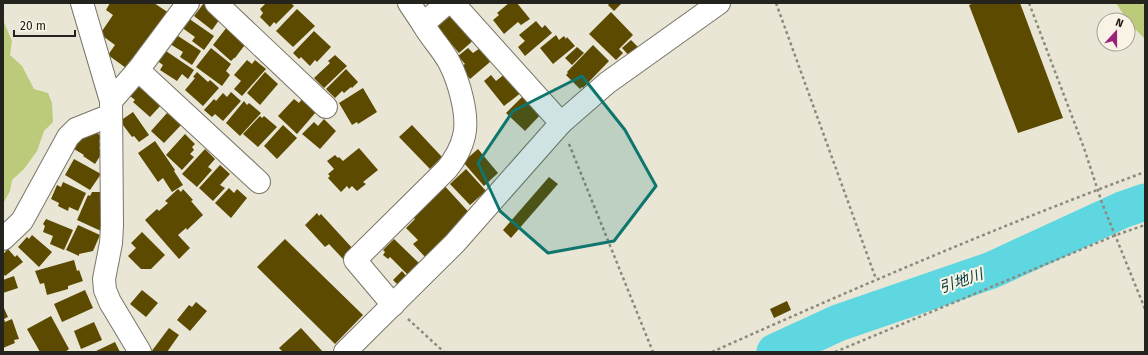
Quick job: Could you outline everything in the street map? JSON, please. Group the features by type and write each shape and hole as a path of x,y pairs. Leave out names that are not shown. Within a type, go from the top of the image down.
{"street":[{"path":"82,3 111,108 112,226 111,243 104,279 105,290 110,302 140,352"},
{"path":"3,239 22,221 68,137 76,129 111,108 188,3"},
{"path":"216,3 326,107"},
{"path":"393,305 355,260 447,169 458,153 464,135 463,109 456,76 448,61 429,36 424,24 409,3"},
{"path":"424,24 447,3"},
{"path":"453,3 561,123"},
{"path":"345,352 455,243 561,123 607,83 719,3"},
{"path":"138,70 259,182"}],"path":[{"path":"776,3 876,279"},
{"path":"1029,3 1084,148 1102,203 1145,309"},
{"path":"561,123 653,352"},
{"path":"712,352 876,279 1098,189 1145,172"},
{"path":"836,352 1115,233 1145,225"},
{"path":"393,305 444,352"}],"highlighted area":[{"path":"582,76 625,130 656,186 614,241 548,253 500,211 478,163 513,111"}],"green space":[{"path":"1116,3 1137,3 1145,5 1145,39 1136,30 1136,12 1122,12"},
{"path":"3,20 12,41 10,55 22,66 34,89 48,93 52,103 53,122 44,131 37,151 24,169 12,180 10,191 3,204"}],"building":[{"path":"110,3 154,3 169,13 126,68 108,55 115,45 100,34 113,15 106,10"},
{"path":"204,3 222,16 212,30 194,16"},
{"path":"266,3 291,3 294,6 276,24 274,22 270,27 260,17 263,13 260,9"},
{"path":"509,3 517,3 530,19 521,25 518,22 504,34 493,20 499,15 497,13"},
{"path":"610,3 622,3 614,11 608,5"},
{"path":"975,3 1020,3 1063,118 1018,133 969,5"},
{"path":"297,9 315,26 293,47 276,31"},
{"path":"611,12 633,35 619,49 623,53 616,60 589,34"},
{"path":"454,13 476,38 459,53 437,27"},
{"path":"188,18 214,36 204,50 192,41 195,37 181,27"},
{"path":"536,21 542,28 545,25 552,33 525,56 518,47 525,41 519,35"},
{"path":"227,27 247,42 231,61 213,45"},
{"path":"314,31 331,47 317,62 315,60 310,66 301,57 299,59 293,53"},
{"path":"175,34 201,51 192,65 180,57 183,52 170,44"},
{"path":"556,35 559,40 564,36 566,39 567,37 575,46 553,64 540,48"},
{"path":"631,40 641,50 632,59 622,48"},
{"path":"593,45 609,61 583,88 582,87 580,89 566,75 568,73 567,72"},
{"path":"577,47 584,53 572,65 565,58"},
{"path":"211,48 231,64 226,71 230,75 222,86 196,67"},
{"path":"468,48 473,53 480,48 490,62 470,79 460,67 465,64 458,56"},
{"path":"163,49 194,70 188,79 182,74 177,81 160,70 163,65 156,60"},
{"path":"335,55 347,66 324,88 314,78 330,63 328,61"},
{"path":"247,60 252,64 255,60 266,69 242,96 234,89 241,81 234,75"},
{"path":"346,69 358,82 344,93 342,91 335,98 326,89"},
{"path":"197,72 208,82 210,80 219,88 203,106 185,90 195,78 193,77"},
{"path":"265,72 278,84 260,105 247,93"},
{"path":"506,73 522,92 504,106 484,81 491,75 496,81"},
{"path":"138,86 145,92 146,89 162,104 150,117 133,102 135,100 130,96"},
{"path":"363,88 377,112 358,124 357,122 352,125 339,103"},
{"path":"231,92 241,101 223,121 215,114 212,117 204,110 214,99 216,101 223,93 227,97"},
{"path":"525,94 543,112 525,131 506,113"},
{"path":"294,99 299,103 302,99 316,112 297,134 278,116"},
{"path":"244,101 247,105 249,103 261,113 240,136 226,123"},
{"path":"133,112 149,135 139,142 134,136 132,137 120,121"},
{"path":"167,113 171,116 172,115 182,124 164,143 151,131"},
{"path":"260,116 262,118 264,116 277,127 258,147 243,134"},
{"path":"324,119 336,131 320,149 302,134 314,122 318,126"},
{"path":"283,125 297,138 277,159 264,146"},
{"path":"412,125 442,157 430,169 399,137"},
{"path":"97,132 101,137 99,142 101,144 99,148 101,150 100,152 102,153 95,164 74,149 85,134"},
{"path":"185,134 195,144 192,147 194,150 190,154 194,157 182,170 166,155"},
{"path":"155,141 175,170 174,171 183,185 172,192 163,178 158,182 138,153"},
{"path":"359,148 378,170 363,182 366,184 357,191 352,186 349,189 347,186 341,192 328,178 330,176 328,174 334,169 327,161 335,155 343,161"},
{"path":"205,149 215,159 208,167 212,170 197,187 182,174"},
{"path":"478,149 498,173 484,186 463,162"},
{"path":"74,159 101,174 90,190 65,175"},
{"path":"220,165 230,174 220,185 225,188 213,201 199,188"},
{"path":"466,169 486,191 470,205 450,184"},
{"path":"549,177 558,184 511,238 503,230"},
{"path":"63,182 86,193 78,211 69,207 68,211 58,206 59,203 51,199 57,185 61,187"},
{"path":"441,182 475,219 426,258 413,244 418,240 406,228 415,219 408,212"},
{"path":"229,188 234,193 237,189 247,198 231,218 215,203"},
{"path":"178,189 181,192 183,189 193,200 191,201 203,215 187,230 186,228 178,235 190,248 179,259 145,220 157,209 159,211 168,203 165,201"},
{"path":"92,192 103,192 101,231 77,220 88,195 90,196"},
{"path":"317,213 319,216 321,214 354,250 344,260 329,244 325,247 305,225"},
{"path":"46,219 73,230 64,250 50,244 53,236 43,232 45,226 43,224"},
{"path":"78,225 100,235 93,251 79,254 79,256 66,250"},
{"path":"142,232 165,255 151,269 141,269 128,256 136,248 131,243"},
{"path":"32,235 52,252 39,267 18,247 27,237 29,239"},
{"path":"285,239 363,315 335,344 257,267"},
{"path":"394,239 420,264 408,275 390,257 388,259 383,255 385,252 383,250"},
{"path":"8,249 15,257 17,255 23,262 5,276 3,273 3,254"},
{"path":"74,260 77,271 79,270 83,281 68,286 68,289 47,295 44,283 40,284 35,271"},
{"path":"402,271 408,278 400,287 393,280"},
{"path":"14,276 18,288 3,293 3,280"},
{"path":"85,290 93,308 62,322 54,304"},
{"path":"142,290 158,303 146,317 130,304"},
{"path":"787,301 791,310 774,318 770,309"},
{"path":"196,302 207,311 190,331 177,320 189,305 192,307"},
{"path":"3,306 8,317 4,319 5,322 12,319 19,339 14,340 15,343 3,348"},
{"path":"51,316 69,349 65,352 40,352 27,329"},
{"path":"94,322 102,340 81,349 74,331"},
{"path":"169,328 179,335 167,352 151,352"},
{"path":"301,328 323,352 283,352 279,348"},
{"path":"115,342 120,352 94,352"}],"waterway":[{"name":"引地川","path":"775,352 838,323 992,270 1122,210 1145,202"}]}
